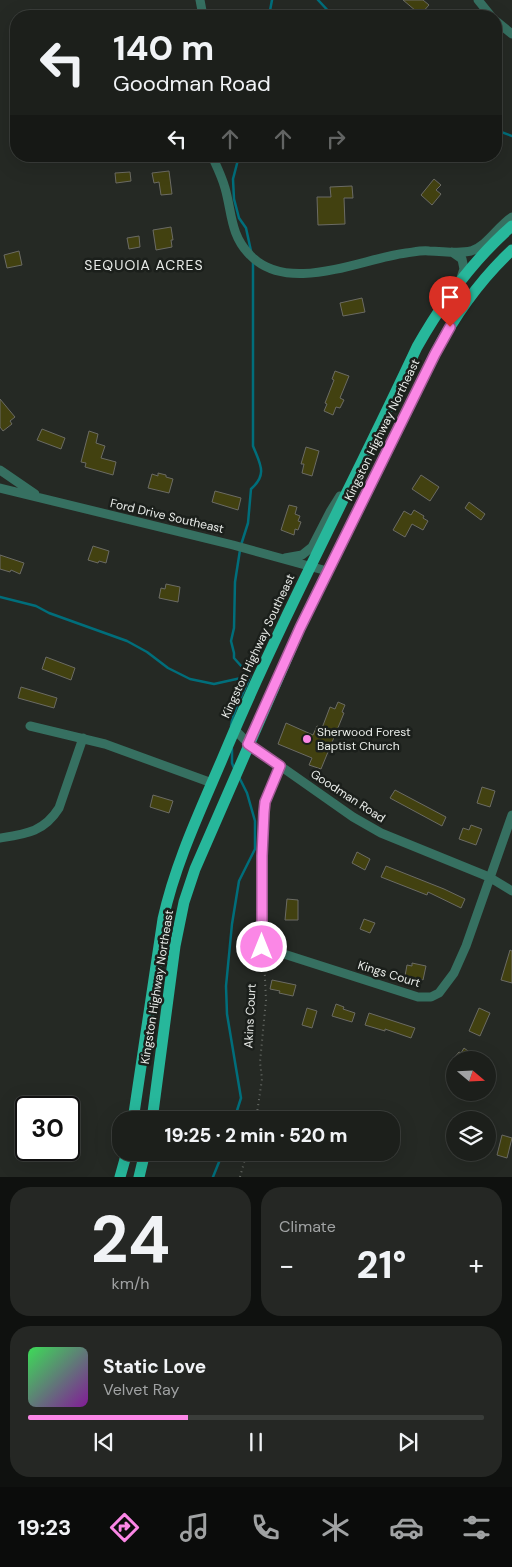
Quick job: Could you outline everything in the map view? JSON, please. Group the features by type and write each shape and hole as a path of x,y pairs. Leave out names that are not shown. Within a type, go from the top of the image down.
{"main road":[{"name":"Kingston Highway Southeast","path":"134,1111 158,947 168,897 212,783 310,566 421,340 439,311 476,260 512,226"},
{"name":"Kingston Highway Northeast","path":"153,1111 175,946 184,902 195,869 296,637 442,339 477,287 512,250"},
{"path":"120,1177 124,1161"},
{"path":"139,1177 143,1161"}],"street":[{"path":"478,0 487,10"},
{"path":"502,26 512,34"},
{"path":"214,162 225,189 233,227 238,239 249,254 266,267 290,274 328,270 404,253 427,250 452,252 471,250 478,247 512,217"},
{"path":"452,252 462,259 464,264 461,280"},
{"path":"0,470 38,497"},
{"path":"280,558 302,555 312,547 330,512 357,470"},
{"name":"Ford Drive Southeast","path":"0,488 233,545 328,571"},
{"path":"30,726 105,744 212,783"},
{"name":"Goodman Road","path":"235,730 248,744 353,817 381,833 489,878 512,891"},
{"path":"0,838 37,830 53,817 83,738"},
{"path":"262,947 264,812 265,802 280,766"},
{"name":"Kings Court","path":"262,947 418,997 431,997 439,993 454,973 466,946 512,815"}],"path":[{"name":"Akins Court","path":"257,1111 262,1079 260,1050 266,1000 262,947"},
{"path":"240,1177 244,1161"}],"building":[{"path":"403,0 423,0 429,5 425,10 415,10"},
{"path":"169,171 172,194 161,195 159,182 154,183 152,173"},
{"path":"130,172 131,181 116,183 115,173"},
{"path":"434,179 441,185 436,190 441,194 432,205 421,195"},
{"path":"352,186 353,198 344,198 345,224 318,225 317,197 331,197 330,187"},
{"path":"171,227 172,247 156,250 153,230"},
{"path":"139,236 140,247 129,249 127,238"},
{"path":"19,251 22,265 7,268 4,255"},
{"path":"362,298 365,312 343,316 340,303"},
{"path":"335,371 349,376 340,398 344,400 340,408 336,407 333,415 324,411"},
{"path":"0,399 15,417 10,421 12,424 3,431 0,427"},
{"path":"42,429 65,438 61,449 37,440"},
{"path":"89,431 98,434 96,443 105,446 101,458 116,462 113,475 85,467 86,463 81,462"},
{"path":"306,447 319,451 312,476 302,473 304,464 301,464"},
{"path":"158,473 173,479 169,493 148,488 152,474 158,476"},
{"path":"421,475 439,487 430,501 412,489"},
{"path":"215,491 241,498 238,510 212,502"},
{"path":"469,502 485,514 481,520 465,508"},
{"path":"289,505 297,507 295,514 300,516 298,521 301,522 298,530 295,529 294,535 281,530"},
{"path":"414,510 428,521 423,530 412,524 405,537 393,530 404,511 411,515"},
{"path":"93,546 109,551 106,563 88,560"},
{"path":"0,555 24,563 20,574 11,570 10,572 0,569"},
{"path":"166,584 180,587 178,602 159,598 161,588 165,589"},
{"path":"46,657 75,668 71,680 42,669"},
{"path":"21,687 57,698 54,708 18,698"},
{"name":"Sherwood Forest Baptist Church","path":"338,702 345,705 342,712 344,713 321,769 309,765 312,758 278,744 286,723 313,735 317,726 322,728 330,707 335,709"},
{"path":"482,787 495,791 490,807 477,803"},
{"path":"395,790 446,817 442,826 390,798"},
{"path":"153,795 173,801 169,813 150,807"},
{"path":"471,825 482,829 476,845 459,839 463,828 469,830"},
{"path":"357,852 370,859 365,870 352,863"},
{"path":"386,866 465,899 461,908 428,892 427,895 381,877"},
{"path":"287,899 298,900 298,920 285,920"},
{"path":"364,919 375,923 370,933 360,929"},
{"path":"510,950 512,951 512,983 501,980"},
{"path":"412,963 426,966 423,980 405,976 407,965 412,966"},
{"path":"272,980 296,985 293,996 270,989"},
{"path":"336,1004 344,1007 343,1009 355,1013 352,1022 332,1016"},
{"path":"307,1008 317,1011 312,1028 302,1025"},
{"path":"479,1008 490,1013 480,1036 469,1031"},
{"path":"369,1013 415,1028 411,1038 385,1029 385,1031 365,1025"},
{"path":"502,1135 512,1138 507,1158 497,1155"}],"waterway":[{"path":"270,10 272,0"},
{"path":"318,0 327,10"},
{"path":"502,132 512,136"},
{"path":"237,162 233,179 234,199 239,218 246,228 251,251"},
{"path":"241,545 248,523 251,489 261,474 260,464 253,446 253,262"},
{"path":"240,550 235,582 234,628 231,641 234,658 250,676"},
{"path":"0,597 36,606 49,613 127,641 147,652 168,668 190,679 214,684 250,676"},
{"path":"231,726 234,713 250,676"},
{"path":"232,749 234,768"},
{"path":"237,1111 241,1098 227,1014 226,986 232,924 239,881 255,849 255,821 247,793 239,777"},
{"path":"213,1177 219,1161"}],"place":[{"name":"Sherwood Forest Baptist Church","path":"307,739"}],"district":[{"name":"SEQUOIA ACRES","path":"144,265"}],"route":[{"path":"262,947 264,812 265,802 280,766 248,744 307,614 442,339 450,327"}]}
